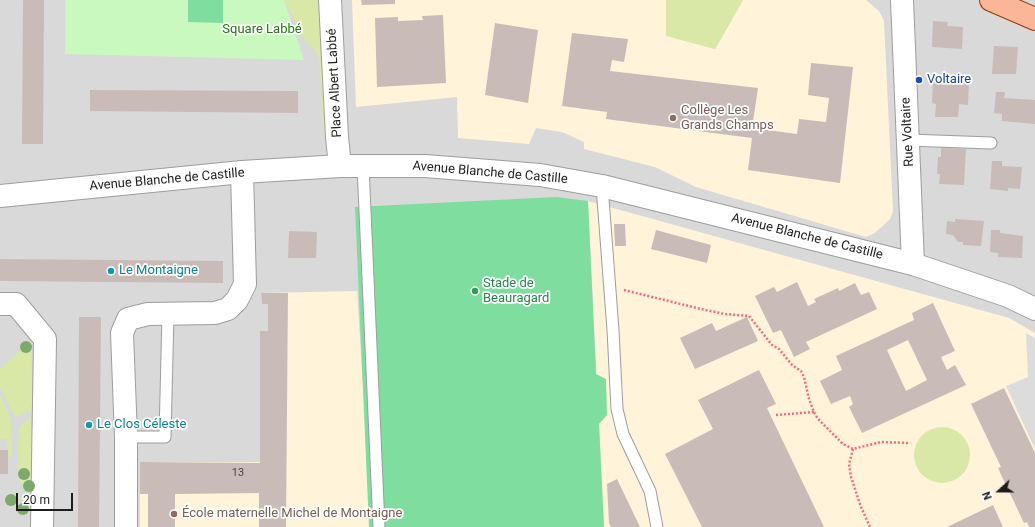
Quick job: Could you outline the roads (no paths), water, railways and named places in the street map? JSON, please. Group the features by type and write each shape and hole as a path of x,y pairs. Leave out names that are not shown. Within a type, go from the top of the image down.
{"main road":[{"path":"991,0 1035,19"}],"street":[{"name":"Place Albert Labbé","path":"330,0 337,137 340,166"},
{"name":"Rue Voltaire","path":"902,0 913,264"},
{"name":"Avenue Blanche de Castille","path":"0,196 242,172 340,166 425,166 540,175 602,186 913,264 1008,296 1035,309"},
{"path":"126,527 126,436 122,333 128,319 148,314 215,313 228,309 237,300 245,284 242,172"},
{"path":"0,304 16,304 46,339 42,527"}],"lane":[{"path":"908,140 991,143"},
{"path":"363,166 379,527"},
{"path":"602,186 610,287 617,409 623,434 650,491 657,527"},
{"path":"126,436 165,437 168,314"}],"place":[{"name":"Voltaire","path":"919,80"},
{"name":"Collège Les Grands Champs","path":"673,118"},
{"name":"Le Montaigne","path":"111,271"},
{"name":"Stade de Beauragard","path":"475,291"},
{"name":"Le Clos Céleste","path":"89,425"},
{"name":"École maternelle Michel de Montaigne","path":"174,514"}],"park label":[{"name":"Square Labbé","path":"262,30"}]}
